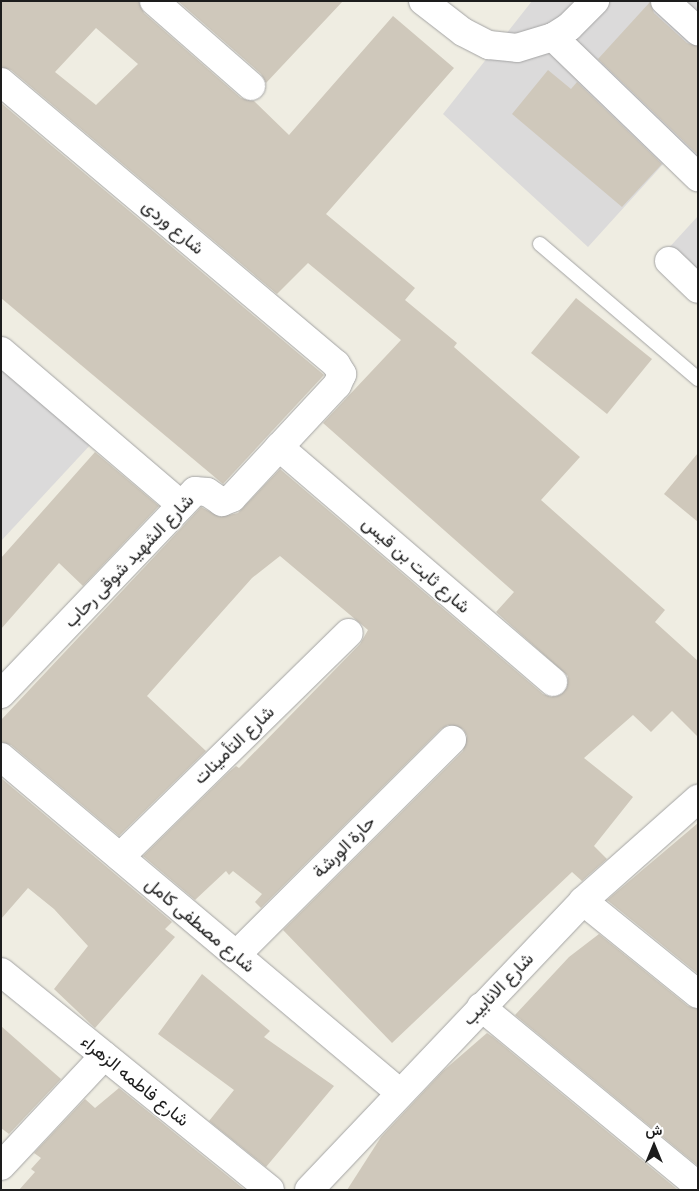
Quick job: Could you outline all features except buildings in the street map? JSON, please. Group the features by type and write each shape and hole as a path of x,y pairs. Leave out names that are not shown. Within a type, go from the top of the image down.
{"street":[{"path":"154,1 251,86"},
{"path":"423,1 463,32 488,45 517,48 552,37 569,27 595,1"},
{"path":"665,1 698,31"},
{"path":"552,37 698,177"},
{"name":"شارع وردى","path":"1,82 336,364 342,374"},
{"path":"669,261 698,289"},
{"path":"1,351 181,505"},
{"name":"شارع الشهيد شوقى رحاب","path":"1,694 181,505 195,492 201,490 215,500 227,502 337,385 342,374"},
{"name":"شارع ثابت بن قيس","path":"280,447 552,682"},
{"name":"شارع التأمينات","path":"120,857 349,633"},
{"name":"حارة الورشة","path":"236,955 452,740"},
{"name":"شارع مصطفى كامل","path":"1,757 399,1092"},
{"name":"شارع الانابيب","path":"314,1188 399,1092 583,902 698,798"},
{"path":"583,902 698,994"},
{"name":"شارع فاطمه الزهراء","path":"1,972 270,1190"},
{"path":"481,1007 698,1186"},
{"path":"4,1158 104,1056"}],"lane":[{"path":"540,244 698,379"}],"shaded area":[{"path":"532,1 698,1 698,190 665,162 588,247 443,114"},
{"path":"698,216 698,282 666,251"},
{"path":"1,365 92,443 1,541"}]}
